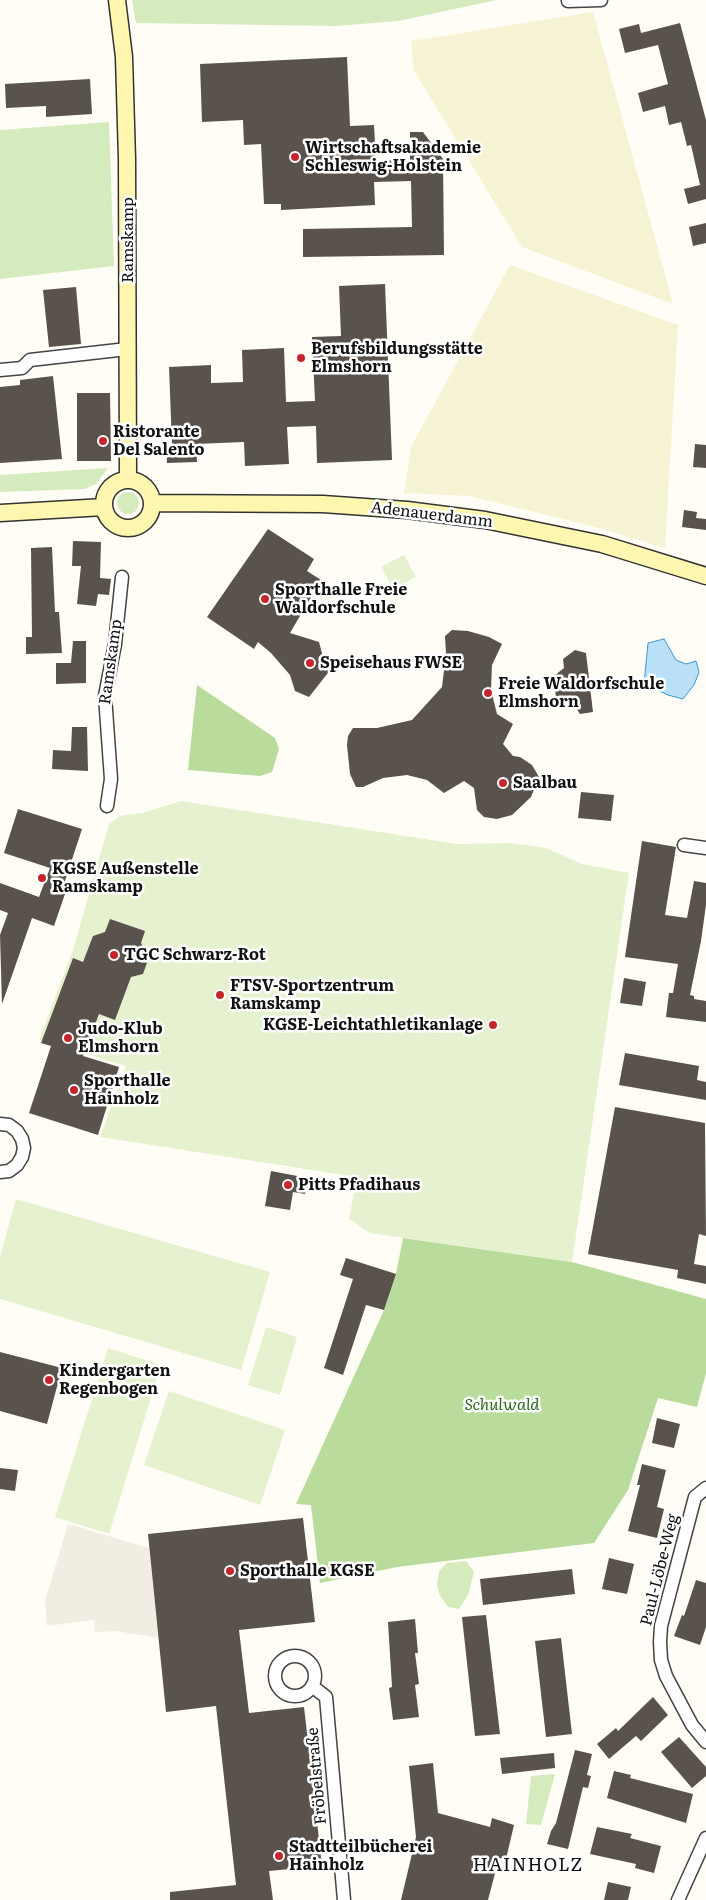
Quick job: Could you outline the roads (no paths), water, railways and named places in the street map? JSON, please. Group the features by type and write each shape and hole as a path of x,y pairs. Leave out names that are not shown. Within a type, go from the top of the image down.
{"street":[{"name":"Ramskamp","path":"117,0 124,57 127,150 128,480"},
{"path":"568,1 601,0"},
{"path":"0,370 22,368 30,360 127,349"},
{"path":"128,480 142,484 152,503 147,518 135,527 128,528 112,522 104,507 107,491 120,481 128,480"},
{"name":"Adenauerdamm","path":"152,503 323,504 407,510 485,520 602,544 706,576"},
{"path":"0,513 104,507"},
{"name":"Ramskamp","path":"108,806 111,779 105,696 115,644 122,577"},
{"path":"684,845 706,848"},
{"path":"0,1124 9,1125 17,1131 22,1139 24,1148 22,1158 17,1165 9,1171 0,1172"},
{"name":"Paul-Löbe-Weg","path":"706,1488 695,1496 661,1626 660,1642 666,1676 692,1725 706,1742"},
{"name":"Fröbelstraße","path":"312,1686 326,1697 344,1900"},
{"path":"678,1900 706,1838"}],"water":[{"path":"664,639 676,660 686,664 696,661 699,672 694,685 683,699 668,695 644,684 648,643"}],"place":[{"name":"Wirtschaftsakademie Schleswig-Holstein","path":"295,157"},
{"name":"Berufsbildungsstätte Elmshorn","path":"301,358"},
{"name":"Ristorante Del Salento","path":"103,441"},
{"name":"Sporthalle Freie Waldorfschule","path":"265,599"},
{"name":"Speisehaus FWSE","path":"310,663"},
{"name":"Freie Waldorfschule Elmshorn","path":"488,693"},
{"name":"Saalbau","path":"503,783"},
{"name":"KGSE Außenstelle Ramskamp","path":"42,878"},
{"name":"TGC Schwarz-Rot","path":"114,955"},
{"name":"FTSV-Sportzentrum Ramskamp","path":"220,995"},
{"name":"KGSE-Leichtathletikanlage","path":"493,1025"},
{"name":"Judo-Klub Elmshorn","path":"68,1038"},
{"name":"Sporthalle Hainholz","path":"74,1090"},
{"name":"Pitts Pfadihaus","path":"288,1185"},
{"name":"Kindergarten Regenbogen","path":"49,1380"},
{"name":"Sporthalle KGSE","path":"230,1571"},
{"name":"Stadtteilbücherei Hainholz","path":"279,1856"}],"district":[{"name":"HAINHOLZ","path":"528,1866"}],"park label":[{"name":"Schulwald","path":"502,1405"}]}
